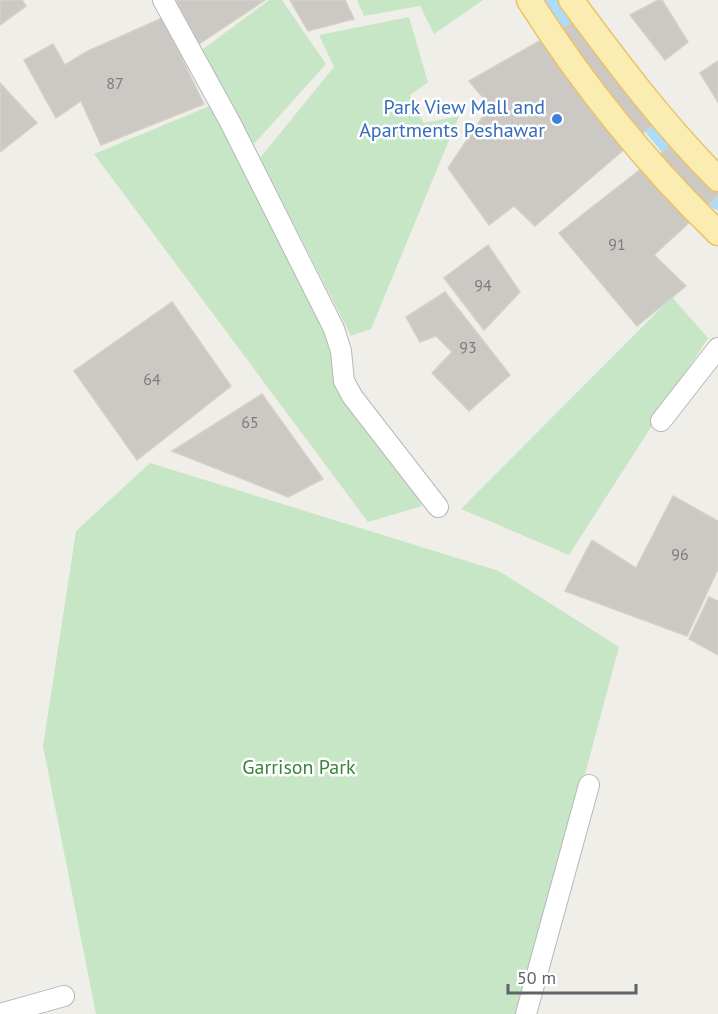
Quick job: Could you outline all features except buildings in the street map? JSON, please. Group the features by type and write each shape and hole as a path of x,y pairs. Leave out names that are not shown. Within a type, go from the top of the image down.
{"main road":[{"path":"529,0 574,67 636,147 718,232"},
{"path":"571,0 634,84 718,179"}],"street":[{"path":"163,0 230,123 334,329 341,351 344,381 352,396 438,507"},
{"path":"661,421 718,348"},
{"path":"526,1014 589,785"},
{"path":"0,1014 64,996"}],"green space":[{"path":"269,0 282,0 326,64 254,144 195,55"},
{"path":"357,0 483,0 434,34 420,6 364,16"},
{"path":"409,17 428,82 410,95 424,123 459,116 371,329 351,336 260,158 334,67 319,35"},
{"path":"212,105 422,506 368,522 94,154"},
{"path":"672,297 708,338 569,555 461,509"},
{"name":"Garrison Park","path":"150,463 499,571 619,647 521,1014 96,1014 43,746 76,531"}],"waterway":[{"path":"553,0 584,42"},
{"path":"637,108 698,182 718,201"}],"place":[{"name":"Park View Mall and Apartments Peshawar","path":"557,119"}]}
